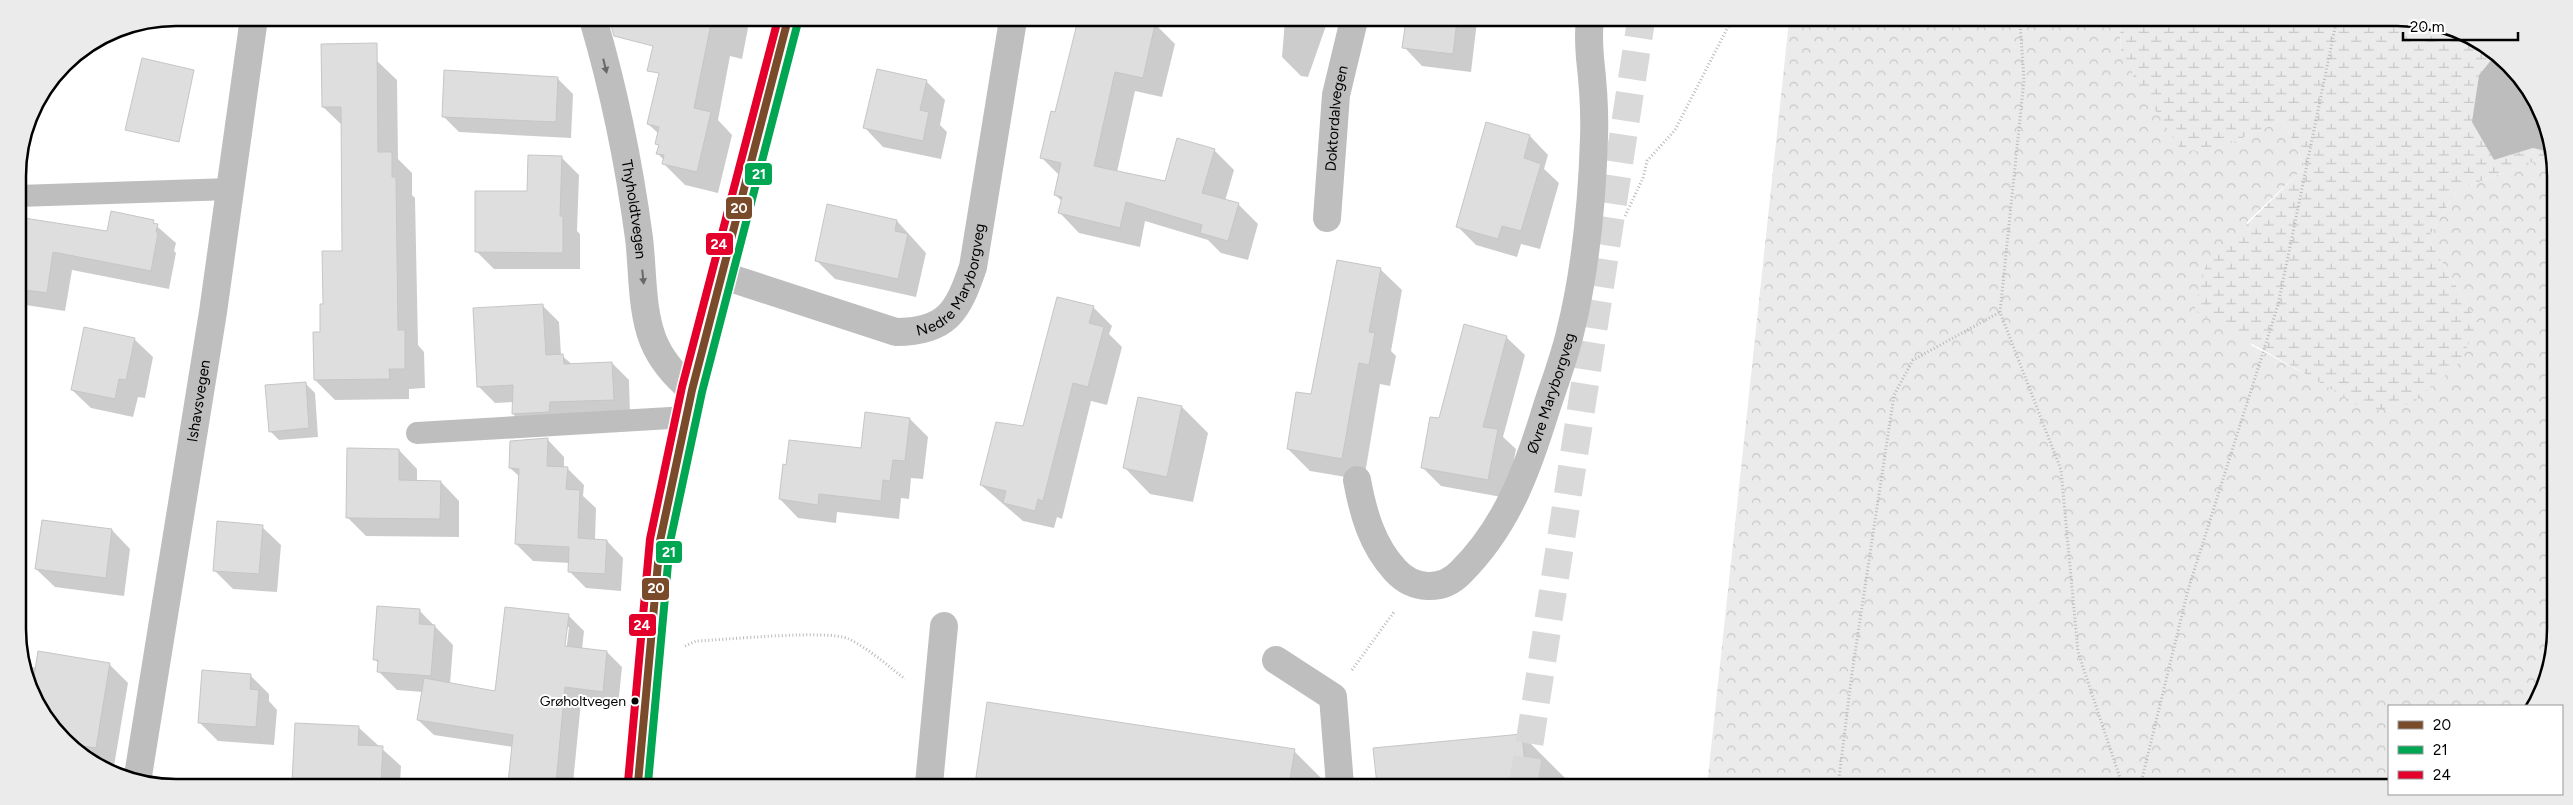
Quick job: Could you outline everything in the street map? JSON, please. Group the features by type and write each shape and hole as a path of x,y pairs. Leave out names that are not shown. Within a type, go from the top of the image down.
{"street":[{"name":"Doktordalvegen","path":"1327,218 1336,95 1352,26"},
{"name":"Øvre Maryborgveg","path":"1416,584 1431,586 1451,582 1480,552 1504,518 1532,454 1567,342 1582,273 1590,222 1594,135 1588,43 1590,26"},
{"name":"Ishavsvegen","path":"138,774 213,312 253,27"},
{"name":"Thyholdtvegen","path":"595,27 615,103 630,179 648,316 653,339 675,374 692,390"},
{"path":"638,779 660,541 692,390 786,27"},
{"name":"Nedre Maryborgveg","path":"721,275 896,332 920,332 937,324 954,310 962,297 973,267 1012,27"},
{"path":"1357,480 1362,507 1379,550 1401,577 1416,584"},
{"path":"930,779 944,626"},
{"path":"1276,660 1332,697 1339,778"}],"lane":[{"path":"27,196 231,189"},
{"path":"417,433 687,417"}],"path":[{"path":"1623,222 1643,178 1647,161 1675,130 1728,26"},
{"path":"2020,26 2024,80 2000,312 2062,470 2078,652 2120,778"},
{"path":"2142,778 2188,590 2278,305 2335,26"},
{"path":"1839,778 1852,673 1894,395 1913,360 2000,312"},
{"path":"1332,697 1416,584"},
{"path":"649,661 696,641 826,635 847,638 875,655 906,681 938,698"}],"green space":[{"path":"1788,26 2120,26 2121,57 2210,152 2283,120 2305,167 2247,222 2251,345 2328,386 2479,325 2428,238 2457,190 2545,157 2547,177 2547,628 2542,667 2526,705 2388,705 2388,778 1708,778"},
{"path":"2120,26 2396,26 2435,31 2472,46 2491,61 2479,75 2473,122 2494,160 2533,148 2544,151 2545,157 2457,190 2428,238 2479,325 2457,365 2413,403 2368,412 2325,385 2194,310 2206,265 2305,167 2283,120 2210,152 2181,150 2121,57"}],"shaded area":[{"path":"2491,61 2509,78 2531,110 2539,128 2544,151 2533,148 2494,160 2472,122 2479,75"}],"building":[{"path":"1405,26 1456,26 1453,54 1402,48"},
{"path":"611,27 710,27 694,108 711,112 697,172 662,164 664,155 656,154 659,145 655,144 659,127 647,124 659,73 647,71 653,46 614,36"},
{"path":"1076,27 1155,27 1143,78 1115,72 1094,166 1165,181 1177,138 1215,149 1202,193 1239,203 1228,241 1200,233 1202,225 1126,202 1120,228 1058,213 1062,197 1054,195 1061,163 1040,158 1051,111 1055,112"},
{"path":"377,43 378,152 392,152 392,177 396,177 398,330 405,330 405,369 389,369 390,379 314,380 313,332 320,332 320,304 323,304 322,251 342,251 341,107 322,107 321,44"},
{"path":"142,58 194,70 179,142 125,130"},
{"path":"877,69 927,80 920,110 929,112 923,141 863,128"},
{"path":"444,70 558,77 556,122 442,117"},
{"path":"1486,122 1530,135 1524,158 1541,164 1521,231 1502,226 1498,239 1456,227"},
{"path":"528,155 562,156 560,216 563,216 563,253 475,252 475,191 527,191"},
{"path":"827,204 897,220 895,231 908,234 898,279 815,261"},
{"path":"111,211 154,220 153,223 158,224 156,232 158,233 151,271 53,252 47,293 27,290 27,218 107,231"},
{"path":"1337,260 1381,268 1369,332 1375,333 1369,365 1359,363 1342,459 1287,449 1296,392 1311,394"},
{"path":"1057,297 1094,306 1089,323 1104,327 1088,387 1073,383 1043,501 1038,499 1035,511 1003,503 1006,491 980,485 996,422 1023,426"},
{"path":"543,304 546,355 563,354 564,364 612,362 614,400 550,402 549,412 512,414 513,385 477,387 473,308"},
{"path":"1464,324 1507,336 1483,427 1498,429 1488,480 1421,468 1430,417 1439,418"},
{"path":"84,327 135,338 126,380 119,379 115,399 71,390"},
{"path":"306,382 309,428 269,432 265,385"},
{"path":"1138,397 1182,406 1167,477 1123,468"},
{"path":"865,412 910,418 905,461 893,460 890,481 883,480 881,501 819,494 818,505 779,499 783,464 786,465 789,440 861,448"},
{"path":"548,438 547,466 568,467 566,489 580,490 578,538 607,540 605,574 568,572 569,547 515,544 519,469 509,468 510,441"},
{"path":"347,448 399,449 399,480 441,481 440,519 346,518"},
{"path":"42,520 112,529 106,578 35,569"},
{"path":"217,521 263,525 259,574 213,571"},
{"path":"377,606 420,609 419,624 435,625 431,676 377,672 378,660 373,660"},
{"path":"505,607 569,614 565,646 607,651 603,692 565,687 556,779 508,779 513,735 417,720 424,678 495,691"},
{"path":"38,651 110,663 96,748 83,746 70,735 46,704 34,677"},
{"path":"202,670 251,674 250,689 259,690 256,727 198,723"},
{"path":"987,702 1295,749 1290,779 976,779"},
{"path":"295,723 359,726 358,745 383,746 381,779 292,779"},
{"path":"1522,734 1526,778 1376,778 1373,748"}],"tunnel":[{"path":"1524,778 1640,26"}],"transit line":[{"name":"24","path":"628,779 650,539 682,387 776,27"},
{"name":"20","path":"638,779 660,541 692,390 786,27"},
{"name":"21","path":"648,779 670,542 702,392 797,27"}],"place":[{"name":"Grøholtvegen","path":"635,701"}]}
